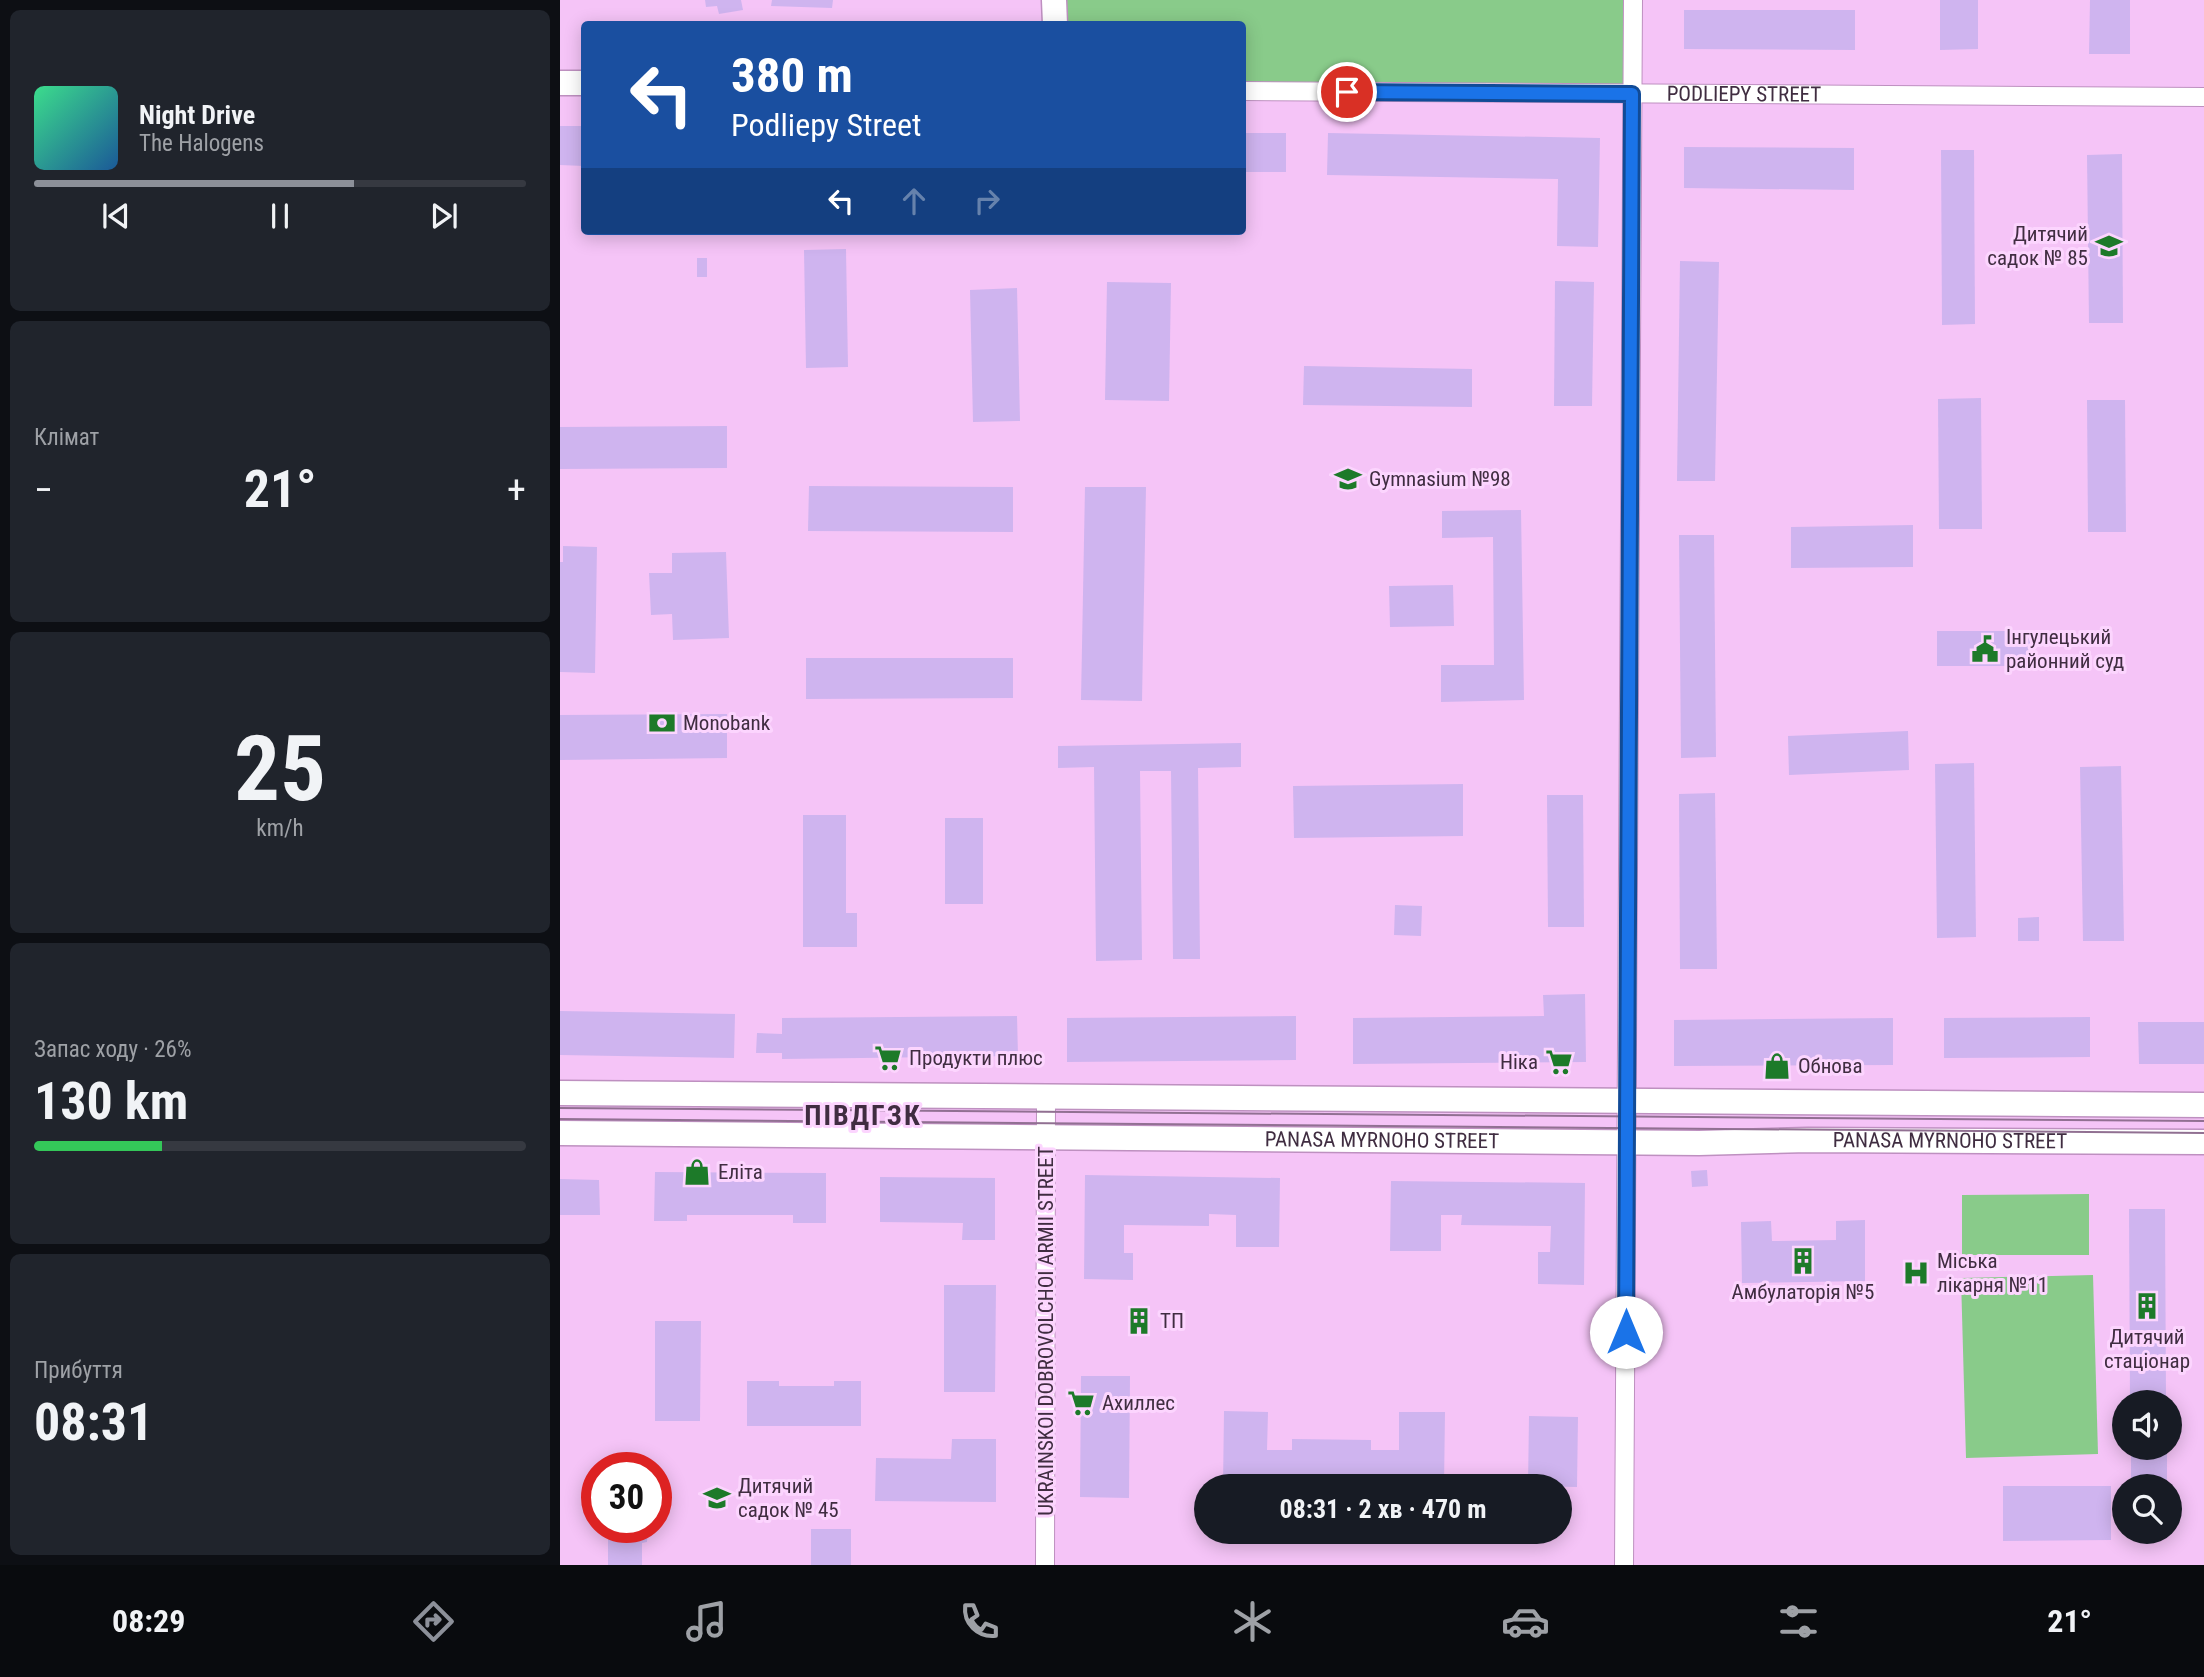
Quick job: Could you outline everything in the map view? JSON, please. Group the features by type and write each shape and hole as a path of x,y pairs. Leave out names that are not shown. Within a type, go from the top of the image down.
{"main road":[{"path":"1054,0 1055,21"},
{"path":"560,83 581,83"},
{"name":"PANASA MYRNOHO STREET","path":"560,1093 2204,1105"},
{"name":"PANASA MYRNOHO STREET","path":"560,1133 1628,1142 2204,1142"}],"street":[{"path":"1624,1565 1629,1102 1633,0"},
{"name":"PODLIEPY STREET","path":"1246,90 2204,97"},
{"name":"UKRAINSKOI DOBROVOLCHOI ARMII STREET","path":"1045,1565 1046,1097"}],"green space":[{"path":"1054,0 1633,0 1632,95 1246,91 1246,21 1055,21"},
{"path":"2089,1194 2089,1255 1962,1255 1962,1195"},
{"path":"2093,1275 2098,1454 1966,1458 1961,1278"}],"building":[{"path":"705,0 741,0 743,10 719,14 717,6 706,7"},
{"path":"772,0 833,0 832,8 771,6"},
{"path":"1940,0 1978,0 1978,49 1940,50"},
{"path":"2090,0 2130,0 2130,54 2089,54"},
{"path":"1684,10 1855,10 1855,50 1684,49"},
{"path":"560,126 581,126 581,166 560,165"},
{"path":"1246,133 1286,133 1286,172 1246,172"},
{"path":"1328,133 1600,138 1598,247 1557,246 1558,179 1327,175"},
{"path":"1684,147 1854,148 1854,190 1684,188"},
{"path":"1941,150 1974,150 1975,324 1942,325"},
{"path":"2122,154 2123,323 2089,323 2087,155"},
{"path":"846,249 848,367 806,368 804,250"},
{"path":"697,258 707,258 707,277 697,277"},
{"path":"1680,261 1719,262 1715,481 1677,481"},
{"path":"1555,281 1594,282 1592,406 1554,406"},
{"path":"1107,282 1171,283 1169,401 1105,400"},
{"path":"1017,288 1020,421 973,422 970,290"},
{"path":"1304,366 1472,369 1472,407 1303,405"},
{"path":"1981,398 1982,529 1939,529 1938,399"},
{"path":"2087,400 2125,400 2126,532 2088,532"},
{"path":"727,426 727,468 560,469 560,427"},
{"path":"809,486 1013,487 1013,532 808,531"},
{"path":"1085,487 1146,487 1142,701 1081,700"},
{"path":"1521,510 1524,700 1441,702 1441,665 1494,665 1493,537 1442,538 1442,511"},
{"path":"1913,525 1913,567 1791,568 1791,527"},
{"path":"1679,535 1714,535 1716,757 1681,758"},
{"path":"563,546 597,547 595,673 560,672 560,562 563,562"},
{"path":"726,552 729,638 673,640 672,614 651,615 649,573 672,573 672,553"},
{"path":"1453,585 1454,626 1390,627 1389,586"},
{"name":"Інгулецький районний суд","path":"1937,631 2034,631 2034,666 1937,666"},
{"path":"806,658 1013,658 1013,698 806,699"},
{"path":"727,714 727,758 560,760 560,715"},
{"path":"1908,731 1909,770 1789,775 1788,736"},
{"path":"1241,743 1241,767 1198,768 1200,959 1173,959 1171,771 1140,771 1142,960 1096,961 1094,767 1058,768 1058,746"},
{"path":"1974,763 1976,937 1937,938 1935,764"},
{"path":"2121,766 2124,941 2083,941 2080,767"},
{"path":"1463,784 1463,836 1294,838 1293,786"},
{"path":"1715,793 1717,969 1680,969 1679,794"},
{"path":"1547,795 1583,795 1584,927 1548,927"},
{"path":"803,815 846,815 846,913 857,913 857,947 803,947"},
{"path":"945,818 983,818 983,904 945,904"},
{"path":"1395,905 1422,906 1421,936 1394,935"},
{"path":"2039,917 2039,941 2018,941 2018,918"},
{"path":"1585,994 1586,1062 1353,1064 1353,1018 1544,1016 1543,995"},
{"path":"560,1011 735,1014 734,1058 560,1055"},
{"path":"1017,1016 1018,1056 782,1059 782,1053 756,1053 757,1033 782,1034 782,1018"},
{"path":"1296,1016 1296,1060 1067,1062 1067,1018"},
{"path":"2090,1017 2090,1057 1944,1058 1944,1018"},
{"path":"1893,1018 1893,1065 1674,1066 1674,1020"},
{"path":"2138,1022 2204,1022 2204,1064 2139,1064"},
{"path":"1707,1170 1708,1186 1692,1187 1691,1171"},
{"path":"655,1172 826,1173 826,1223 793,1223 793,1215 687,1215 687,1221 654,1221"},
{"path":"1085,1175 1280,1178 1279,1247 1236,1247 1236,1215 1209,1214 1209,1226 1124,1225 1124,1253 1133,1253 1133,1280 1084,1279"},
{"path":"880,1177 995,1178 995,1240 962,1240 963,1223 880,1222"},
{"path":"560,1179 599,1180 600,1215 560,1215"},
{"path":"1391,1181 1585,1183 1584,1285 1538,1284 1538,1252 1550,1252 1551,1226 1461,1225 1462,1215 1441,1215 1441,1251 1390,1251"},
{"name":"Дитячий стаціонар","path":"2129,1209 2165,1209 2166,1390 2130,1390"},
{"name":"Амбулаторія №5","path":"1865,1220 1865,1281 1742,1283 1741,1222 1771,1221 1772,1241 1836,1240 1836,1221"},
{"path":"944,1285 996,1285 995,1392 944,1392"},
{"name":"ТП","path":"1149,1307 1150,1335 1130,1336 1128,1308"},
{"path":"655,1321 701,1321 700,1421 655,1421"},
{"path":"1081,1376 1130,1376 1129,1498 1080,1497"},
{"path":"747,1381 779,1381 779,1386 834,1386 834,1381 861,1381 861,1426 747,1426"},
{"path":"1224,1411 1268,1412 1267,1450 1292,1450 1292,1439 1371,1440 1371,1450 1399,1450 1399,1412 1445,1412 1444,1474 1223,1474"},
{"path":"1529,1416 1578,1417 1577,1487 1572,1487 1572,1474 1528,1474"},
{"path":"952,1439 996,1439 996,1502 875,1501 876,1458 951,1459"},
{"path":"2131,1460 2167,1460 2167,1474 2131,1474"},
{"path":"2003,1486 2111,1486 2111,1540 2003,1541"},
{"path":"811,1529 851,1529 851,1565 811,1565"},
{"path":"608,1543 642,1543 642,1565 608,1565"}],"tram line":[{"path":"560,1108 2204,1121"},
{"path":"560,1119 2204,1133"}],"place":[{"name":"Дитячий садок № 85","path":"2109,246"},
{"name":"Gymnasium №98","path":"1348,479"},
{"name":"Інгулецький районний суд","path":"1985,649"},
{"name":"Monobank","path":"662,723"},
{"name":"Продукти плюс","path":"888,1058"},
{"name":"Ніка","path":"1559,1062"},
{"name":"Обнова","path":"1777,1066"},
{"name":"Еліта","path":"697,1172"},
{"name":"Амбулаторія №5","path":"1803,1261"},
{"name":"Міська лікарня №11","path":"1916,1273"},
{"name":"Дитячий стаціонар","path":"2147,1306"},
{"name":"ТП","path":"1139,1321"},
{"name":"Ахиллес","path":"1081,1403"},
{"name":"Дитячий садок № 45","path":"717,1498"}],"district":[{"name":"ПІВДГЗК","path":"863,1115"}],"route":[{"path":"1347,92 1632,94 1626,1332"}]}
